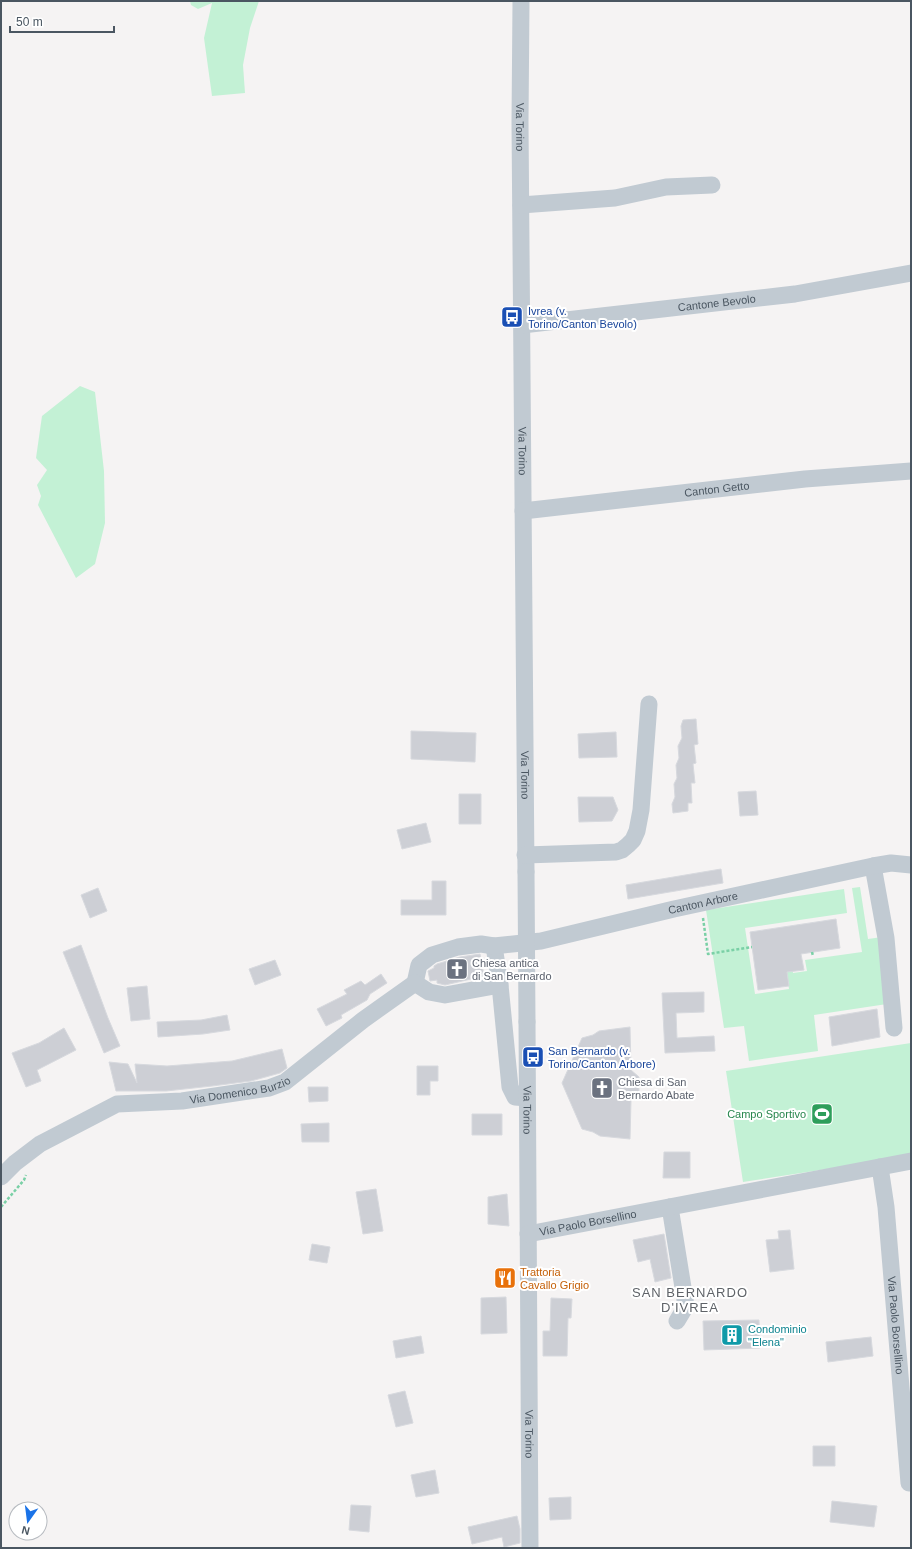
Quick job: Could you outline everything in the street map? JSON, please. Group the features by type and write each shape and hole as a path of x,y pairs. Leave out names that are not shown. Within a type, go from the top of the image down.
{"street":[{"name":"Via Torino","path":"520,1 530,1548"},
{"path":"521,205 615,198 666,187 712,185"},
{"name":"Cantone Bevolo","path":"522,325 795,294 911,273"},
{"name":"Canton Getto","path":"523,511 797,480 911,471"},
{"path":"525,855 616,852 622,850 633,840 637,831 640,810 649,704"},
{"name":"Canton Arbore","path":"415,983 419,965 432,955 465,946 481,944 494,946 541,941 674,909 873,866 892,863 911,865"},
{"path":"873,866 886,938 894,1028"},
{"path":"494,946 500,985 510,1087 515,1097 527,1098"},
{"path":"415,983 429,992 445,995 500,985"},
{"name":"Via Domenico Burzio","path":"1,1177 15,1163 40,1144 117,1104 182,1101 269,1088 285,1082 363,1020 415,983"},
{"name":"Via Paolo Borsellino","path":"528,1234 911,1161"},
{"name":"Via Paolo Borsellino","path":"880,1167 886,1208 909,1483"},
{"path":"670,1207 686,1306 677,1321"}],"path":[{"path":"703,918 708,954 752,947"}],"green space":[{"path":"190,1 259,1 250,28 243,65 245,93 212,96 204,38 212,3 198,9 191,5"},
{"path":"80,386 95,392 104,471 105,523 95,564 76,578 38,505 41,496 37,485 47,470 36,458 42,416"},
{"path":"860,887 868,939 882,937 887,1004 814,1015 818,1051 749,1061 744,1026 724,1028 706,910 844,889 847,913 745,928 755,994 789,989 785,961 791,960 793,973 807,971 805,960 862,952 852,888"},
{"name":"Campo Sportivo","path":"911,1043 911,1156 743,1182 726,1071"}],"building":[{"path":"696,719 698,744 694,745 696,763 693,764 695,783 691,783 692,803 688,803 688,811 673,813 672,804 675,797 674,784 677,778 676,765 679,758 678,746 682,738 681,726 683,720"},
{"path":"411,731 476,733 475,762 411,759"},
{"path":"616,732 617,757 579,758 578,734"},
{"path":"756,791 758,815 740,816 738,792"},
{"path":"459,794 481,794 481,824 459,824"},
{"path":"578,797 613,797 618,810 612,821 579,822"},
{"path":"426,823 431,842 402,849 397,830"},
{"path":"721,869 723,883 628,899 626,885"},
{"path":"432,881 446,881 446,915 401,915 401,900 432,900"},
{"path":"98,888 107,911 90,918 81,895"},
{"path":"836,919 840,948 801,954 804,970 787,972 789,986 758,990 750,932"},
{"path":"81,945 120,1046 104,1053 63,952"},
{"name":"Chiesa antica di San Bernardo","path":"480,954 484,976 445,985 437,983 437,980 430,981 428,971 434,968 437,964 460,957"},
{"path":"275,960 281,975 255,985 249,969"},
{"path":"381,974 387,983 370,994 367,1000 341,1015 342,1018 326,1026 317,1009 347,994 344,990 361,981 365,985"},
{"path":"147,986 150,1019 131,1021 127,988"},
{"path":"704,992 704,1012 676,1013 677,1038 714,1036 715,1051 665,1053 662,993"},
{"path":"877,1009 880,1037 832,1046 829,1017"},
{"path":"227,1015 230,1030 203,1034 158,1037 157,1022 201,1020"},
{"name":"Chiesa di San Bernardo Abate","path":"630,1027 631,1070 639,1077 639,1092 631,1100 630,1139 600,1136 582,1129 562,1083 582,1038 593,1035 599,1031"},
{"path":"64,1028 76,1050 37,1070 41,1081 26,1087 12,1053 39,1043"},
{"path":"282,1049 287,1068 280,1073 251,1081 166,1091 116,1091 109,1062 128,1064 137,1083 135,1064 167,1066 232,1061"},
{"path":"417,1066 438,1066 438,1081 430,1081 430,1095 417,1095"},
{"path":"308,1087 328,1087 328,1101 309,1102"},
{"path":"472,1114 502,1114 502,1135 472,1135"},
{"path":"329,1123 329,1142 302,1142 301,1124"},
{"path":"664,1152 690,1152 690,1178 663,1178"},
{"path":"376,1189 383,1231 363,1234 356,1192"},
{"path":"507,1194 509,1226 488,1224 488,1197"},
{"path":"790,1230 794,1269 770,1272 766,1240 779,1239 778,1231"},
{"path":"664,1234 671,1278 655,1282 650,1259 638,1262 633,1240"},
{"path":"312,1244 330,1247 327,1263 309,1260"},
{"path":"506,1297 507,1333 481,1334 481,1298"},
{"path":"551,1298 572,1299 571,1318 568,1318 567,1356 543,1356 543,1331 550,1331"},
{"name":"Condominio \"Elena\"","path":"759,1320 760,1348 704,1350 703,1321"},
{"path":"421,1336 424,1353 396,1358 393,1341"},
{"path":"871,1337 873,1356 828,1362 826,1342"},
{"path":"405,1391 413,1423 396,1427 388,1395"},
{"path":"813,1446 835,1446 835,1466 813,1466"},
{"path":"435,1470 439,1493 416,1497 411,1475"},
{"path":"571,1497 571,1519 550,1520 549,1498"},
{"path":"832,1501 877,1506 874,1527 830,1522"},
{"path":"351,1505 371,1506 369,1532 349,1530"},
{"path":"517,1516 520,1529 520,1543 504,1547 502,1537 472,1544 468,1527"}],"place":[{"name":"Ivrea (v. Torino/Canton Bevolo)","path":"512,317"},
{"name":"Chiesa antica di San Bernardo","path":"457,969"},
{"name":"San Bernardo (v. Torino/Canton Arbore)","path":"533,1057"},
{"name":"Chiesa di San Bernardo Abate","path":"602,1088"},
{"name":"Campo Sportivo","path":"822,1114"},
{"name":"Trattoria Cavallo Grigio","path":"505,1278"},
{"name":"Condominio \"Elena\"","path":"732,1335"}],"district":[{"name":"SAN BERNARDO D'IVREA","path":"690,1300"}]}
